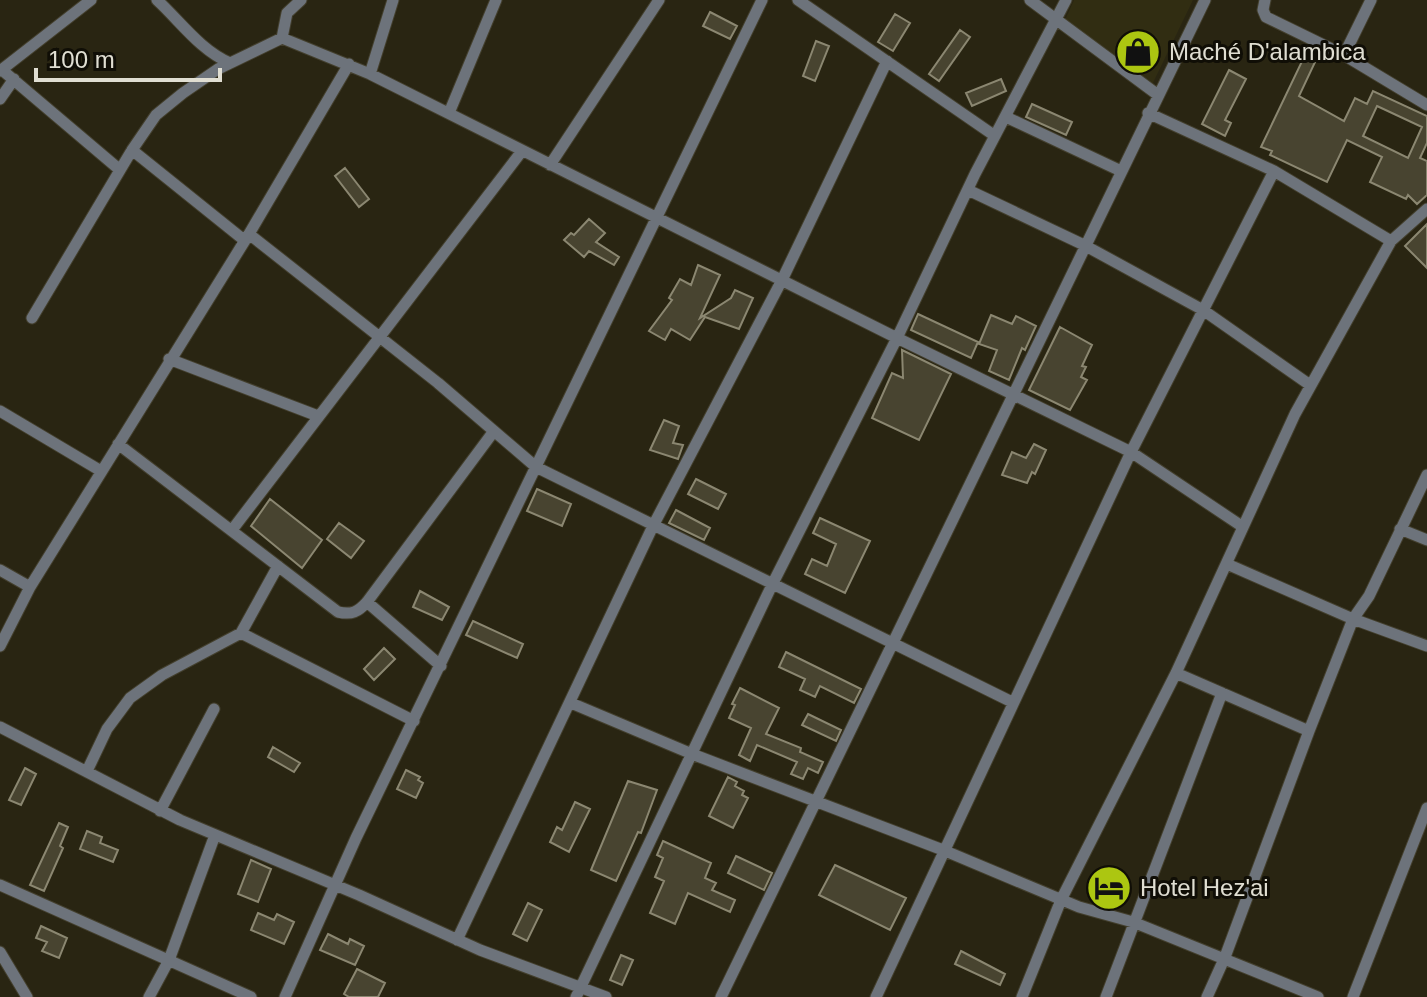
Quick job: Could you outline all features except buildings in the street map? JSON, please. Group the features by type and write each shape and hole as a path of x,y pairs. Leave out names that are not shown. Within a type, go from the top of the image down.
{"street":[{"path":"91,0 1,71 120,170"},
{"path":"157,0 200,44 230,63"},
{"path":"282,38 287,13 301,0"},
{"path":"370,74 393,0"},
{"path":"449,113 496,0"},
{"path":"550,165 659,0"},
{"path":"285,997 356,838 762,0"},
{"path":"798,0 995,136"},
{"path":"1030,0 1158,95"},
{"path":"579,992 772,585 1066,0"},
{"path":"721,997 1205,0"},
{"path":"1265,0 1263,10 1266,17 1344,55 1427,105"},
{"path":"1344,55 1371,0"},
{"path":"32,318 132,150 164,107 230,63 282,38 370,74 1131,452 1243,527"},
{"path":"457,940 653,526 782,280 887,61"},
{"path":"0,646 30,587 247,237 349,64"},
{"path":"0,99 14,79"},
{"path":"1148,113 1274,171 1391,241"},
{"path":"1006,117 1121,171"},
{"path":"132,150 379,337 536,467 1012,702"},
{"path":"232,530 522,151"},
{"path":"876,997 1131,452 1274,171"},
{"path":"968,190 1084,245 1203,310 1310,385"},
{"path":"1022,997 1061,900 1176,673 1310,385 1391,241 1427,209"},
{"path":"169,359 318,416"},
{"path":"0,411 101,471"},
{"path":"118,444 338,612 349,614 360,610 367,602 494,431"},
{"path":"1207,997 1353,619 1369,596 1427,475"},
{"path":"1400,529 1427,540"},
{"path":"1227,564 1353,619 1427,646"},
{"path":"87,771 107,729 130,698 154,680 241,633 278,566"},
{"path":"0,570 30,587"},
{"path":"367,602 441,666"},
{"path":"241,633 414,721"},
{"path":"1176,673 1309,731"},
{"path":"1106,997 1222,693"},
{"path":"571,703 1061,900 1133,922 1318,997"},
{"path":"160,811 214,709"},
{"path":"0,727 160,811 579,992 606,997"},
{"path":"1353,997 1427,808"},
{"path":"149,997 169,960 215,835"},
{"path":"0,885 251,997"},
{"path":"0,952 27,997"}],"shaded area":[{"name":"Maché D'alambica","path":"1074,0 1193,0 1152,85 1065,20"}],"place":[{"name":"Maché D'alambica","path":"1138,52"},
{"name":"Hotel Hez'ai","path":"1109,888"}]}
